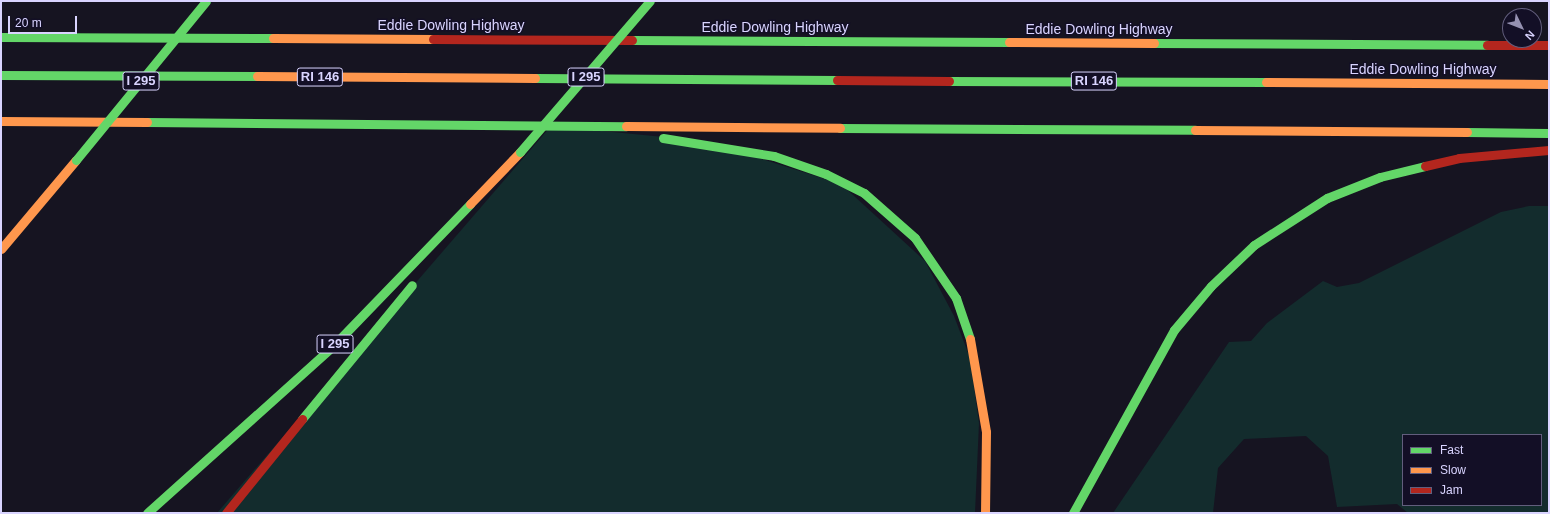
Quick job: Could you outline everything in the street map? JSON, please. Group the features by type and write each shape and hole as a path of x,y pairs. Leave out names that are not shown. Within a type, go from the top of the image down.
{"highway":[{"name":"I 295","path":"1,249 206,1"},
{"name":"I 295","path":"147,513 332,346 510,165 650,1"},
{"path":"76,160 170,26"},
{"name":"Eddie Dowling Highway","path":"1,37 1549,45"},
{"name":"Eddie Dowling Highway","path":"1,75 1549,84"},
{"path":"1,122 1549,133"},
{"path":"581,126 736,148 791,160 844,182 901,223 943,275 956,298 974,349 986,432 985,513"},
{"path":"1073,513 1174,330 1211,286 1254,245 1327,198 1380,177 1459,158 1549,150"},
{"path":"444,246 510,165"},
{"path":"226,513 419,276"}],"green space":[{"path":"551,126 705,141 841,184 925,261 954,316 970,358 979,423 975,513 217,513"},
{"path":"1529,206 1549,206 1549,513 1408,513 1397,504 1337,507 1328,456 1306,436 1244,439 1218,468 1213,513 1113,513 1229,342 1251,341 1267,323 1323,281 1337,287 1359,283 1501,212"}],"traffic: fast":[{"path":"76,160 206,1"},
{"path":"520,152 650,1"},
{"path":"1,37 273,38"},
{"path":"632,40 1009,42"},
{"path":"1154,43 1487,45"},
{"path":"1,75 257,76"},
{"path":"535,78 837,80"},
{"path":"949,81 1266,82"},
{"path":"147,122 626,126"},
{"path":"840,128 1195,130"},
{"path":"1467,132 1549,133"},
{"path":"663,138 774,156 826,174 864,193 915,238 956,298 970,339"},
{"path":"1073,513 1174,330 1211,286 1254,245 1327,198 1380,177 1425,166"},
{"path":"147,513 332,347 470,204"},
{"path":"302,419 412,285"}],"traffic: slow":[{"path":"273,38 433,39"},
{"path":"1009,42 1154,43"},
{"path":"257,76 535,78"},
{"path":"1266,82 1549,84"},
{"path":"1,121 147,122"},
{"path":"626,126 840,128"},
{"path":"1195,130 1467,132"},
{"path":"470,204 520,152"},
{"path":"1,249 76,160"},
{"path":"970,339 986,432 985,513"}],"traffic: jam":[{"path":"433,39 632,40"},
{"path":"1487,45 1549,45"},
{"path":"837,80 949,81"},
{"path":"1425,166 1459,158 1549,150"},
{"path":"226,513 302,419"}]}
